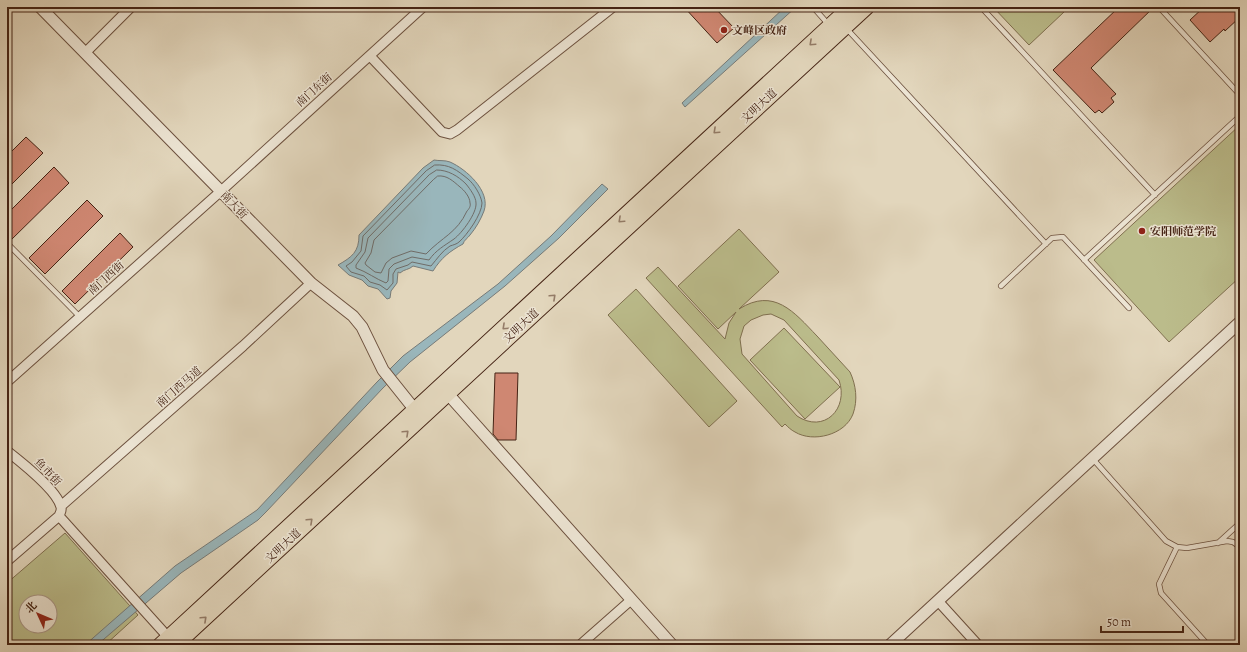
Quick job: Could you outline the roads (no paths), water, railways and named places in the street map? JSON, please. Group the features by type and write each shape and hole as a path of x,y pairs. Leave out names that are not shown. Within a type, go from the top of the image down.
{"main road":[{"name":"文明大道","path":"168,642 414,410 850,7"},
{"name":"文明大道","path":"168,642 448,394 867,7"}],"street":[{"name":"南大街","path":"40,7 311,283 353,316 362,327 383,370 414,410"},
{"path":"85,53 131,7"},
{"name":"南门东街","path":"221,191 423,7"},
{"path":"370,56 442,132 450,134 613,7"},
{"name":"南门西街","path":"7,382 221,191"},
{"name":"南门西马道","path":"61,506 243,346 311,283"},
{"path":"890,645 1240,322"},
{"path":"448,394 672,645"},
{"name":"鱼市街","path":"7,451 43,482 61,506"},
{"path":"7,561 59,516 61,506"},
{"path":"59,516 142,608 168,642"},
{"path":"580,645 631,600"},
{"path":"938,601 978,645"}],"lane":[{"path":"813,7 830,26"},
{"path":"981,7 1155,195"},
{"path":"1159,7 1240,95"},
{"path":"845,27 1046,244"},
{"path":"1084,260 1240,116"},
{"path":"1001,286 1052,238 1063,237 1129,308"},
{"path":"7,243 80,318"},
{"path":"1092,458 1166,541 1177,547 1187,548 1233,542 1240,547"},
{"path":"1218,543 1240,522"},
{"path":"1177,547 1159,584 1162,593 1208,645"}],"water":[{"path":"785,7 796,7 685,107 682,103"},
{"path":"434,160 450,162 470,175 481,189 484,196 484,211 480,220 463,244 446,255 433,271 413,266 400,273 398,272 397,283 391,291 390,298 387,299 378,289 368,286 362,280 349,275 338,265 354,253 358,246 359,235 423,168"},
{"path":"602,184 608,189 559,238 505,286 410,362 383,388 258,520 181,573 97,645 85,645 175,566 257,510 403,356 498,284 551,236"}],"place":[{"name":"文峰区政府","path":"724,30"},
{"name":"安阳师范学院","path":"1142,231"}]}
